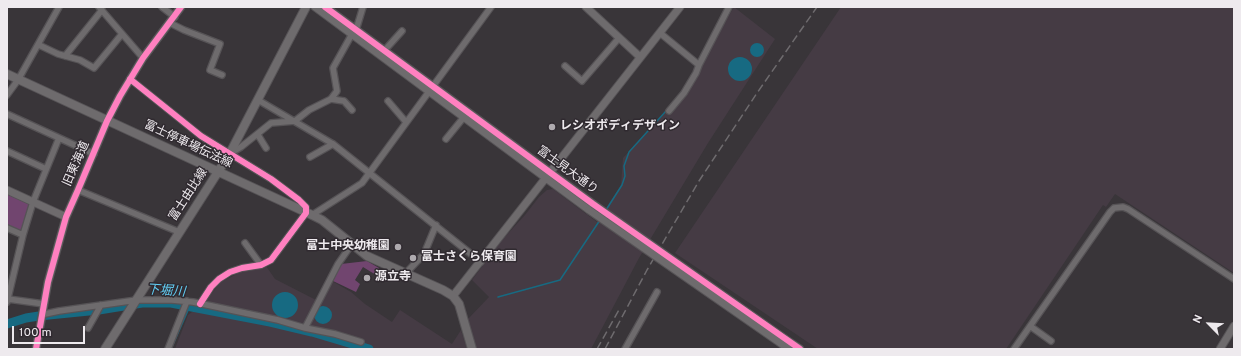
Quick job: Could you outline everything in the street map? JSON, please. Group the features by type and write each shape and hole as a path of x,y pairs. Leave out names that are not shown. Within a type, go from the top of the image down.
{"main road":[{"name":"富士由比線","path":"105,349 230,153 306,7"},
{"name":"富士停車場伝法線","path":"7,74 322,220 367,256 444,290 454,296"},
{"path":"454,296 459,304 472,349"}],"street":[{"path":"7,95 39,45 59,7"},
{"path":"162,7 172,20 184,30 220,44 210,70 222,75"},
{"name":"旧東海道","path":"36,349 50,275 66,217 107,121 130,79 143,58 181,7"},
{"name":"富士見大通り","path":"315,7 384,51 464,117 549,176"},
{"name":"富士見大通り","path":"325,7 354,32 591,207 783,342 800,349"},
{"path":"230,153 258,135 271,123 295,121 310,110 331,99 337,91 333,68 354,32 363,7"},
{"path":"200,304 212,286 219,279 236,270 261,265 271,260 309,214 362,182 491,7"},
{"path":"454,296 680,7"},
{"path":"669,111 684,93 696,73 729,7"},
{"path":"589,8 640,57"},
{"path":"65,56 100,9 143,58"},
{"path":"384,51 402,30"},
{"path":"660,33 699,65"},
{"path":"39,45 58,54 80,60 94,68 122,34"},
{"path":"565,66 582,81 619,38"},
{"path":"130,79 201,136 287,190 306,207 309,214"},
{"path":"331,99 344,101 352,110"},
{"path":"258,100 333,144 481,262"},
{"path":"388,101 406,122"},
{"path":"7,114 94,154"},
{"path":"446,139 464,117"},
{"path":"258,135 266,148"},
{"path":"44,304 8,300 23,235 33,202 59,138"},
{"path":"310,157 333,144"},
{"path":"7,151 46,169"},
{"path":"7,190 66,217"},
{"path":"78,190 179,232"},
{"path":"1014,349 1114,208 1118,207 1128,210 1234,279"},
{"path":"406,273 424,254 436,225"},
{"path":"7,236 9,228 23,235"},
{"path":"245,243 261,265"},
{"path":"305,328 338,264 352,244"},
{"path":"625,349 657,292"},
{"path":"42,315 59,311 137,300 187,301 278,320 362,342"},
{"path":"168,349 187,301"},
{"path":"88,328 101,305"},
{"path":"1030,326 1051,341"},
{"path":"1220,349 1234,326"},
{"name":"富士見大通り","path":"783,342 788,349"}],"shaded area":[{"path":"734,7 775,39 708,143 639,258 591,349 476,349 468,319 489,297 472,280 502,240 539,197 547,190 553,189 597,222 621,185 623,158 684,92"},
{"path":"841,7 1234,7 1234,273 1115,194 1106,207 1103,205 1006,349 818,349 675,253"},
{"path":"7,193 28,203 29,205 23,229 21,231 7,225"},
{"path":"367,261 379,268 376,275 363,267 355,280 360,284 356,292 333,281 341,264"},
{"path":"266,266 275,279 316,300 332,281 351,292 365,304 392,322 400,310 452,344 461,330 467,349 175,349 188,315 204,303 221,282 245,270"}],"water":[{"path":"754,43 760,43 764,47 764,53 760,57 754,57 750,53 750,47"},
{"path":"740,57 748,61 752,69 748,77 740,81 732,77 728,69 732,61"},
{"path":"285,292 294,296 298,305 294,314 285,318 276,314 272,305 276,296"},
{"path":"323,306 329,309 332,315 329,321 323,324 317,321 314,315 317,309"}],"waterway":[{"path":"606,210 622,185 625,176 624,166 629,152 666,111"},
{"path":"498,297 560,280 600,220"},
{"name":"下堀川","path":"7,324 26,318 39,316 99,310 142,303 171,303 270,322 312,332 369,349"},
{"path":"171,349 190,306"}],"railway":[{"path":"605,349 647,270 699,181 757,93 817,7"},
{"path":"597,349 620,308"}],"cycle path":[{"path":"36,349 48,282 66,217 107,121 120,96 143,58 181,7"},
{"path":"325,7 593,204 800,349"},
{"path":"130,79 201,136 271,179 306,207 306,213 271,260 261,265 242,268 230,272 219,279 211,287 200,304"}],"place":[{"name":"レシオボディデザイン","path":"552,127"},
{"name":"富士中央幼稚園","path":"398,247"},
{"name":"富士さくら保育園","path":"413,258"},
{"name":"源立寺","path":"367,278"}]}
